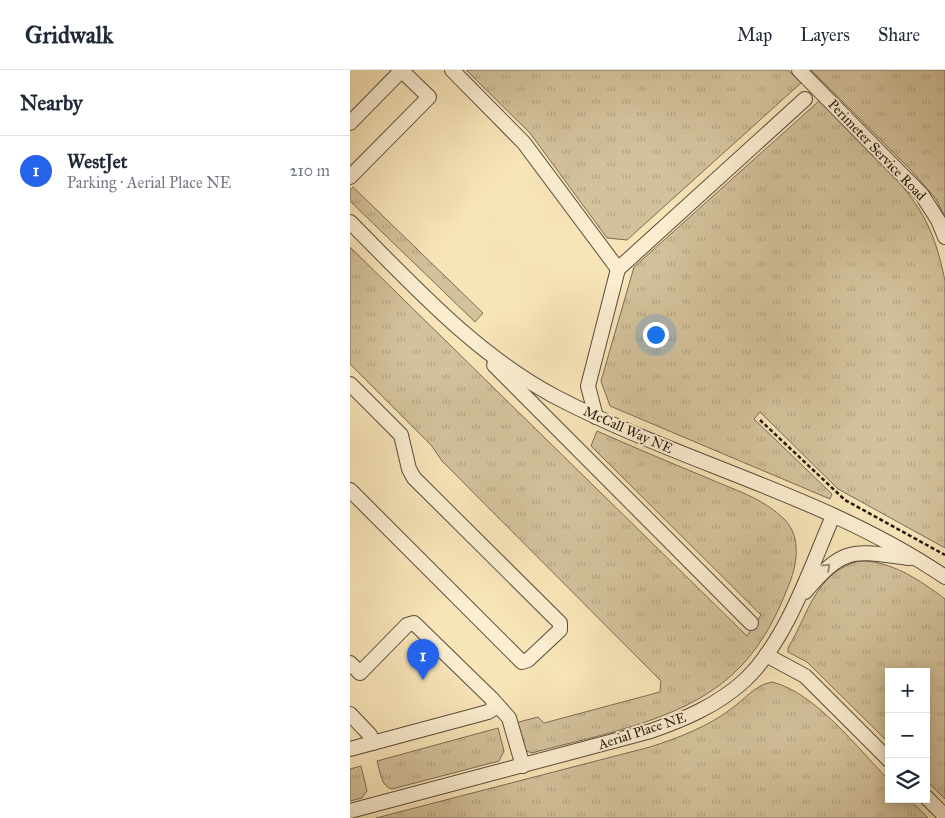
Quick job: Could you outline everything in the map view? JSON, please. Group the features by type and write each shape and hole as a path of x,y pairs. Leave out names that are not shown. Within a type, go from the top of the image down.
{"street":[{"path":"350,123 402,70 429,97 350,177"},
{"path":"452,70 524,143 618,269"},
{"name":"Perimeter Service Road","path":"800,70 922,195 938,220 945,237"},
{"path":"596,417 588,386 618,269 805,99"},
{"name":"McCall Way NE","path":"350,222 447,319 479,346 524,378 596,417 882,538 945,577"},
{"path":"447,319 751,623"},
{"path":"350,384 401,435 409,469 414,478 560,623 560,630 528,660 522,662 350,490"},
{"name":"Aerial Place NE","path":"350,812 651,730 695,714 730,692 757,668 794,604 833,516"},
{"path":"794,604 822,571 845,555 868,553 915,559"},
{"path":"350,663 360,672 407,625 414,624 492,704 509,718 518,767"},
{"path":"766,655 805,676 887,758"},
{"path":"350,750 492,704"},
{"path":"350,714 370,734 373,743"},
{"path":"930,801 945,816"},
{"path":"350,812 351,818"}],"path":[{"path":"760,420 844,500 945,555"}],"green space":[{"path":"466,70 788,70 801,83 627,240 607,238 530,133"},
{"path":"811,70 945,70 945,217 936,199 911,170"},
{"path":"819,101 872,152 909,194 928,226 938,253 945,281 945,548 838,489 760,412 754,419 832,494 830,499 610,406 601,381 634,267"},
{"path":"353,187 483,313 475,322 350,201 350,190"},
{"path":"350,247 747,636 761,615 591,446 597,431 758,500 777,512 785,520 794,535 796,544 794,570 788,587 763,638 742,665 721,684 698,699 672,712 644,722 532,753 524,750 515,723 538,717 544,723 660,692 661,681 442,461 431,445 350,364"},
{"path":"859,561 883,564 916,579 945,599 945,799 930,784 930,668 885,668 885,739 807,662 788,652 788,648 815,596 832,575 844,567"},
{"path":"772,682 804,697 820,709 850,738 885,776 885,803 913,803 928,818 376,818 661,744 712,721 731,709 755,689"},
{"path":"498,728 504,751 499,761 392,789 388,788 383,782 377,761"},
{"path":"361,766 367,791 362,798 350,801 350,769"}],"place":[{"name":"WestJet","path":"423,680"}]}
